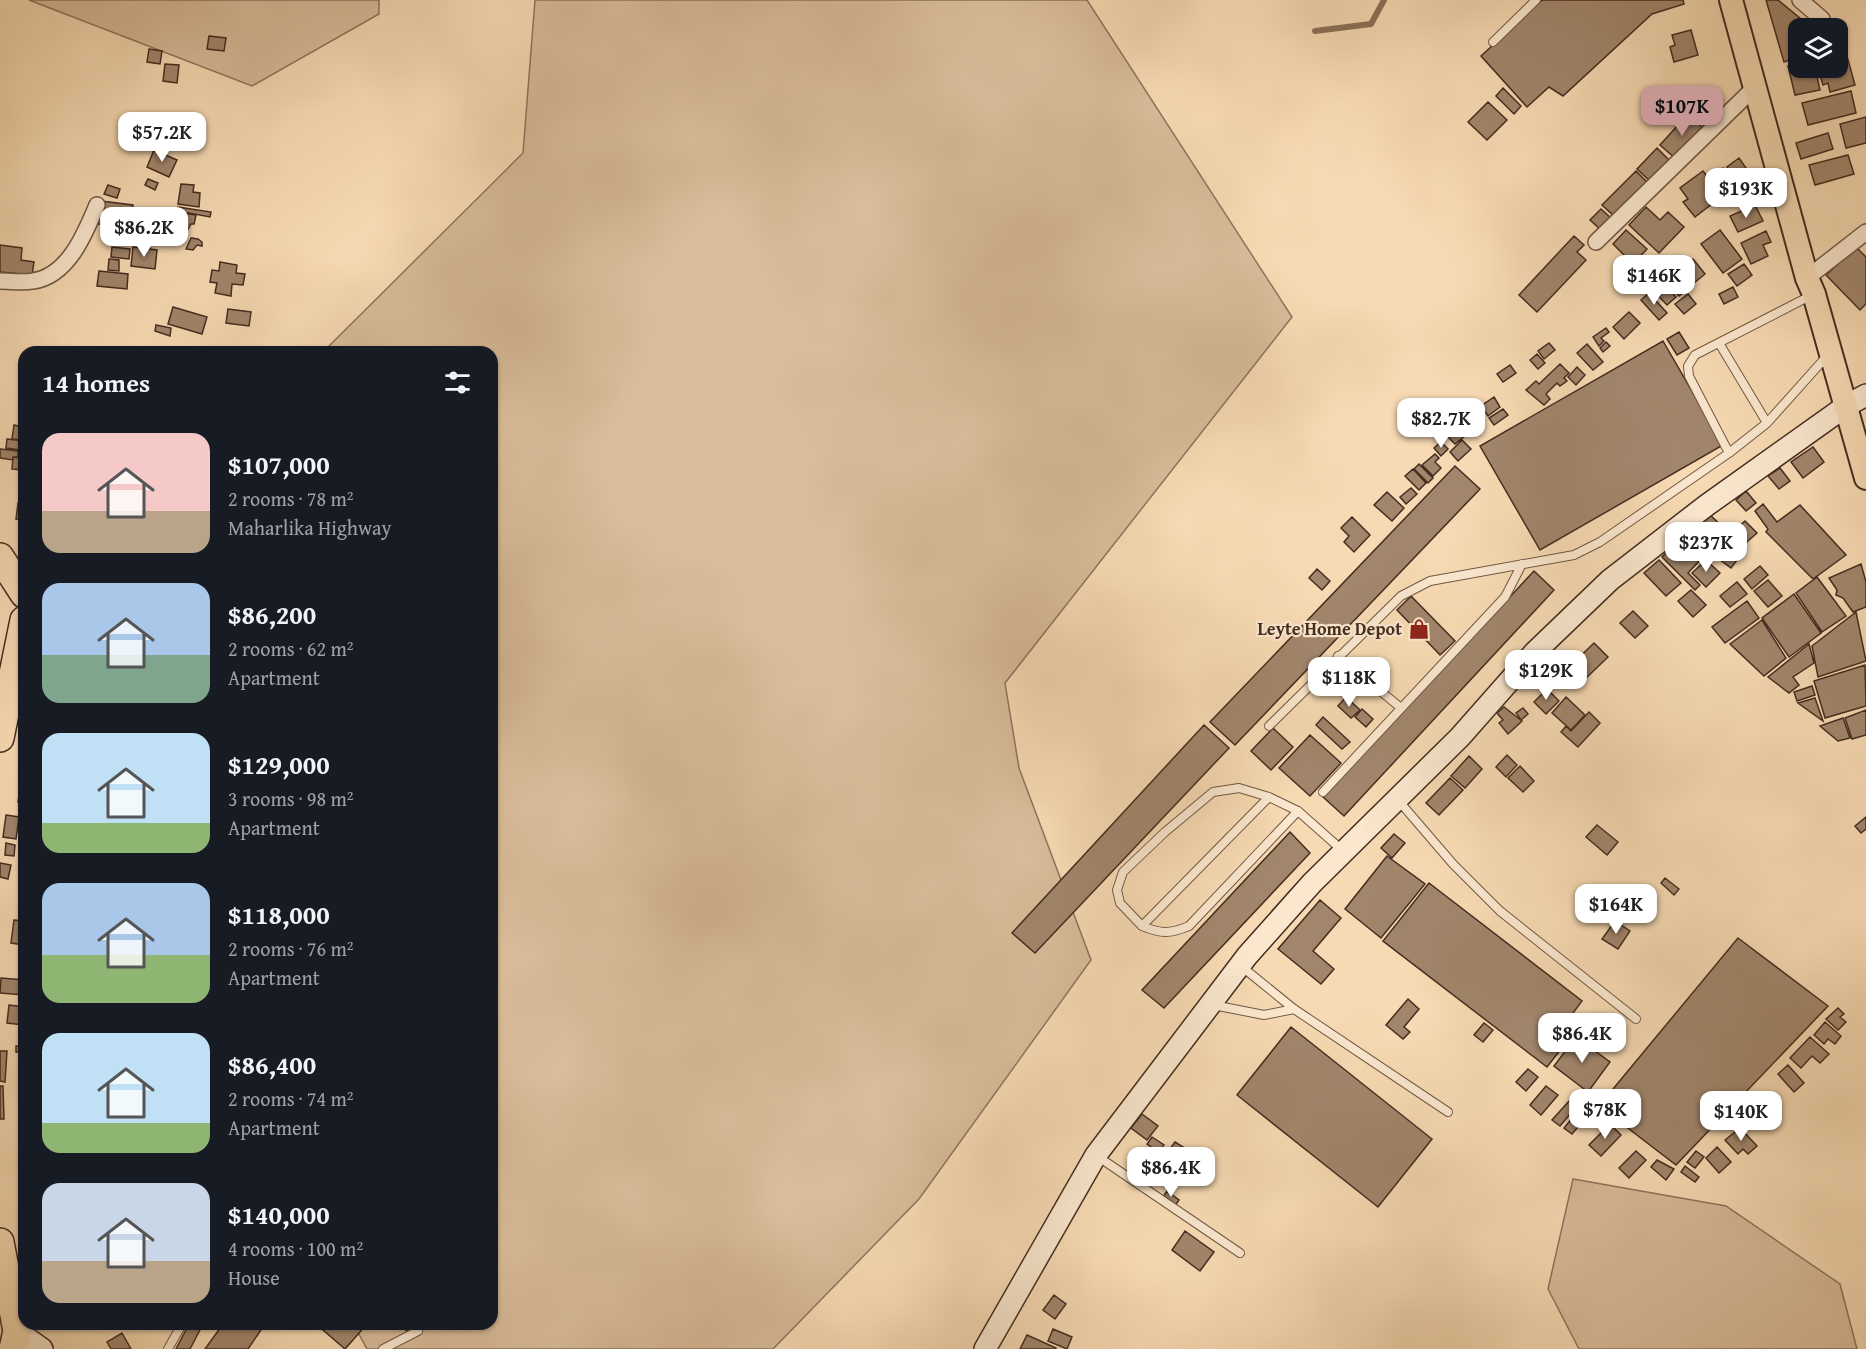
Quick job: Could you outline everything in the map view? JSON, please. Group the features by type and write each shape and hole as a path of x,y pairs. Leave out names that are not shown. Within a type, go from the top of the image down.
{"highway":[{"path":"0,557 18,585"},
{"path":"0,738 18,681"},
{"path":"0,1242 15,1340"}],"main road":[{"path":"1731,0 1866,478"}],"street":[{"path":"1800,0 1821,18"},
{"path":"1596,242 1755,87"},
{"path":"0,281 33,281 52,275 71,256 97,205"},
{"path":"1811,286 1866,232"},
{"path":"985,1349 1096,1155 1240,965 1312,883 1346,853 1460,737 1535,652 1610,580 1707,505 1846,406 1866,395"},
{"path":"15,1340 42,1349"}],"lane":[{"path":"1493,42 1536,0"},
{"path":"1729,453 1689,376 1688,366 1695,355 1719,343 1811,286"},
{"path":"1719,343 1767,423"},
{"path":"1269,726 1401,596 1430,581 1574,555 1600,542 1729,453 1767,423 1830,353"},
{"path":"1323,792 1504,597 1522,564"},
{"path":"1338,656 1401,708"},
{"path":"1298,811 1189,926 1172,933 1160,933 1142,926 1120,903 1117,890 1123,872 1165,832 1213,792 1239,789 1269,797 1298,811 1346,853"},
{"path":"1142,926 1269,797"},
{"path":"1398,800 1453,864 1500,911 1636,1019"},
{"path":"1240,965 1294,1010 1448,1112"},
{"path":"1210,1004 1264,1016 1294,1010"},
{"path":"1096,1155 1240,1253"},
{"path":"168,1349 179,1330"},
{"path":"383,1349 418,1331"}],"shaded area":[{"path":"29,0 379,0 379,14 252,86"},
{"path":"535,0 1087,0 1292,317 1005,683 1019,768 1091,960 919,1199 773,1349 367,1349 357,1330 498,1330 498,346 329,346 523,153"},
{"path":"1573,1179 1726,1206 1840,1284 1857,1349 1579,1349 1548,1289"}],"building":[{"path":"1542,0 1683,0 1684,4 1652,14 1563,96 1549,87 1527,107 1481,56"},
{"path":"1766,0 1778,0 1800,18 1788,18 1788,61 1784,62"},
{"path":"1691,30 1698,55 1674,62 1670,47 1675,45 1672,35"},
{"path":"209,36 226,38 224,51 207,49"},
{"path":"149,49 162,51 160,64 147,62"},
{"path":"1848,60 1855,85 1830,92 1828,83 1823,85 1821,78 1848,78"},
{"path":"165,64 179,65 177,83 163,81"},
{"path":"1791,78 1817,78 1820,90 1795,95"},
{"path":"1503,88 1521,106 1514,114 1496,96"},
{"path":"1851,91 1856,113 1808,125 1802,103"},
{"path":"1488,102 1507,120 1487,140 1468,122"},
{"path":"1688,114 1704,129 1676,159 1660,145"},
{"path":"1866,117 1866,143 1846,148 1840,124"},
{"path":"1828,133 1833,149 1801,159 1796,143"},
{"path":"1657,148 1671,162 1651,182 1637,169"},
{"path":"154,150 177,160 169,177 147,167"},
{"path":"1848,155 1854,174 1815,185 1809,165"},
{"path":"1739,158 1746,168 1735,177 1727,167"},
{"path":"1723,168 1734,180 1721,190 1711,178"},
{"path":"1636,171 1648,183 1615,217 1602,205"},
{"path":"1703,171 1722,196 1695,217 1683,202 1688,199 1680,188"},
{"path":"148,179 158,183 155,190 145,185"},
{"path":"181,184 194,185 193,192 200,193 199,207 178,204"},
{"path":"108,185 120,189 117,198 104,194"},
{"path":"101,201 133,205 131,223 121,222 120,231 110,229 111,225 98,224"},
{"path":"1755,205 1763,221 1738,232 1730,216"},
{"path":"178,207 211,212 210,217 178,211"},
{"path":"1646,207 1660,220 1668,212 1684,227 1659,253 1629,225"},
{"path":"1601,209 1612,219 1601,230 1590,220"},
{"path":"169,211 196,215 194,224 191,224 186,233 176,232 178,220 168,218"},
{"path":"137,212 153,214 150,232 135,231"},
{"path":"1626,230 1647,249 1633,264 1613,244"},
{"path":"1720,230 1742,259 1723,273 1701,244"},
{"path":"1766,231 1771,242 1763,245 1768,256 1751,264 1741,243"},
{"path":"144,233 151,235 150,248 142,246"},
{"path":"1574,236 1584,245 1577,252 1586,260 1537,312 1519,295"},
{"path":"191,238 198,239 202,242 202,246 197,245 193,250 186,249"},
{"path":"0,245 22,248 21,260 34,262 32,275 0,272"},
{"path":"112,247 130,249 129,259 111,257"},
{"path":"133,247 157,250 155,269 131,266"},
{"path":"1856,247 1866,257 1866,304 1860,310 1826,275"},
{"path":"109,259 119,260 119,271 108,270"},
{"path":"1693,259 1705,274 1694,283 1681,268"},
{"path":"220,262 237,265 236,273 245,274 243,285 232,284 231,296 215,293 217,283 210,282 212,270 219,271"},
{"path":"1673,263 1681,272 1668,284 1660,275"},
{"path":"1744,264 1752,275 1737,286 1728,274"},
{"path":"99,271 128,274 127,289 97,286"},
{"path":"1681,276 1691,286 1679,296 1670,286"},
{"path":"1660,280 1676,297 1667,305 1651,288"},
{"path":"1733,287 1738,297 1724,304 1719,294"},
{"path":"1649,293 1667,313 1659,320 1641,300"},
{"path":"1688,294 1696,304 1684,314 1675,304"},
{"path":"173,307 207,317 202,334 168,324"},
{"path":"228,309 251,312 249,326 226,323"},
{"path":"1629,312 1640,323 1624,339 1613,327"},
{"path":"156,325 171,328 170,336 155,331"},
{"path":"1606,328 1609,332 1601,338 1604,341 1599,346 1593,337"},
{"path":"1679,332 1689,348 1677,355 1667,339"},
{"path":"1663,341 1723,445 1540,550 1480,446"},
{"path":"1606,342 1610,346 1603,352 1600,348"},
{"path":"1549,343 1555,350 1544,359 1538,351"},
{"path":"1587,344 1603,362 1593,370 1577,353"},
{"path":"1537,354 1545,363 1538,369 1530,360"},
{"path":"1560,364 1569,373 1564,378 1567,381 1560,386 1557,383 1546,394 1550,399 1544,405 1526,390 1536,381 1539,384"},
{"path":"1510,365 1516,373 1503,382 1497,374"},
{"path":"1577,367 1585,375 1576,385 1568,377"},
{"path":"1494,397 1500,407 1488,416 1481,406"},
{"path":"1503,409 1508,415 1494,425 1489,418"},
{"path":"14,425 18,426 18,440 12,439"},
{"path":"1458,429 1465,436 1455,444 1449,438"},
{"path":"7,439 18,440 18,450 6,448"},
{"path":"1462,440 1471,449 1458,461 1450,452"},
{"path":"1441,442 1448,449 1441,456 1434,448"},
{"path":"1813,447 1824,462 1803,478 1791,462"},
{"path":"0,449 18,451 18,457 13,457 13,460 0,458"},
{"path":"1435,454 1439,458 1435,462 1441,468 1433,476 1422,465"},
{"path":"13,457 18,458 18,470 12,469"},
{"path":"1419,464 1433,478 1428,483 1414,469"},
{"path":"1455,466 1480,489 1235,745 1210,722"},
{"path":"1780,468 1790,481 1779,489 1768,476"},
{"path":"1413,469 1426,483 1419,490 1405,476"},
{"path":"1411,488 1417,494 1406,504 1400,497"},
{"path":"1746,491 1756,503 1746,511 1736,500"},
{"path":"1387,492 1404,508 1392,521 1374,505"},
{"path":"1763,504 1777,522 1800,505 1846,555 1813,579 1766,532 1768,529 1755,511"},
{"path":"1709,514 1724,528 1704,548 1690,534"},
{"path":"1352,517 1370,535 1354,552 1344,542 1349,536 1341,528"},
{"path":"1745,521 1757,533 1740,548 1729,535"},
{"path":"1682,537 1703,557 1688,573 1700,585 1695,590 1662,557"},
{"path":"1721,540 1741,555 1731,568 1711,553"},
{"path":"1659,560 1681,583 1666,596 1644,573"},
{"path":"1706,560 1720,573 1706,587 1692,573"},
{"path":"1861,564 1866,582 1866,607 1853,612 1843,598 1836,595 1837,590 1829,578"},
{"path":"1760,566 1768,575 1752,589 1744,579"},
{"path":"1317,569 1330,581 1322,590 1309,578"},
{"path":"1534,571 1554,590 1344,816 1323,797"},
{"path":"1817,577 1846,616 1822,632 1796,593"},
{"path":"1768,580 1782,596 1768,607 1754,591"},
{"path":"1737,582 1747,594 1730,607 1720,596"},
{"path":"1691,590 1706,605 1693,617 1678,601"},
{"path":"1794,594 1821,633 1789,657 1762,618"},
{"path":"1411,596 1455,641 1440,655 1397,610"},
{"path":"1747,601 1759,618 1725,643 1712,627"},
{"path":"1633,611 1648,626 1635,638 1620,623"},
{"path":"1856,612 1866,661 1818,677 1812,646"},
{"path":"1762,620 1786,658 1764,676 1730,644"},
{"path":"1594,643 1608,657 1583,681 1569,667"},
{"path":"1809,644 1814,663 1793,677 1799,685 1789,693 1768,677"},
{"path":"1865,665 1866,706 1825,718 1814,681"},
{"path":"1812,686 1815,695 1797,701 1794,692"},
{"path":"1547,689 1559,701 1546,714 1534,702"},
{"path":"1346,697 1360,710 1351,718 1338,706"},
{"path":"1566,697 1585,715 1571,730 1552,713"},
{"path":"1815,698 1823,721 1798,703"},
{"path":"1504,707 1522,721 1508,734 1499,723 1503,720 1497,713"},
{"path":"1523,708 1528,714 1521,720 1516,713"},
{"path":"1362,709 1373,719 1366,727 1355,717"},
{"path":"1866,710 1866,735 1852,739 1845,718"},
{"path":"1589,712 1600,723 1578,747 1561,732 1566,726 1571,731"},
{"path":"1323,717 1350,742 1342,749 1316,725"},
{"path":"1843,718 1850,738 1838,741 1820,726"},
{"path":"1204,725 1229,748 1035,953 1012,933"},
{"path":"1273,728 1293,747 1271,770 1251,751"},
{"path":"1310,735 1341,763 1310,796 1279,768"},
{"path":"1507,755 1517,765 1506,777 1496,767"},
{"path":"1469,756 1482,769 1465,788 1451,776"},
{"path":"1520,766 1534,781 1523,792 1508,778"},
{"path":"1450,778 1463,790 1439,815 1426,803"},
{"path":"6,815 18,817 16,839 3,837"},
{"path":"1866,817 1866,829 1861,833 1855,826"},
{"path":"1597,825 1618,842 1607,855 1586,837"},
{"path":"1290,832 1310,853 1164,1008 1142,990"},
{"path":"1394,834 1405,843 1392,858 1381,848"},
{"path":"6,843 15,845 14,856 5,855"},
{"path":"1387,856 1425,884 1381,938 1345,909"},
{"path":"0,863 11,865 8,879 0,877"},
{"path":"1665,878 1679,889 1674,895 1661,883"},
{"path":"1429,883 1582,1001 1573,1013 1583,1021 1547,1067 1383,941"},
{"path":"1320,900 1341,918 1313,951 1334,969 1321,984 1278,949"},
{"path":"14,920 18,920 18,944 11,943"},
{"path":"1615,921 1630,931 1618,949 1602,939"},
{"path":"1738,938 1828,1006 1676,1165 1599,1106"},
{"path":"1,978 18,979 18,994 0,993"},
{"path":"1408,999 1419,1009 1404,1027 1410,1032 1403,1039 1386,1025"},
{"path":"9,1005 18,1006 18,1024 7,1023"},
{"path":"1838,1008 1844,1014 1840,1017 1846,1022 1838,1030 1826,1019"},
{"path":"1825,1022 1841,1036 1835,1044 1828,1039 1824,1044 1814,1035"},
{"path":"1484,1023 1493,1030 1483,1042 1474,1035"},
{"path":"1291,1027 1432,1139 1378,1207 1237,1095"},
{"path":"1576,1037 1610,1062 1588,1092 1554,1066"},
{"path":"1810,1037 1829,1054 1820,1063 1812,1056 1801,1068 1790,1058"},
{"path":"0,1051 7,1051 5,1082 0,1081"},
{"path":"1788,1065 1804,1083 1794,1092 1778,1074"},
{"path":"1528,1069 1538,1077 1526,1091 1516,1082"},
{"path":"0,1086 3,1086 4,1119 0,1119"},
{"path":"1546,1086 1558,1095 1541,1115 1530,1105"},
{"path":"1759,1095 1773,1111 1763,1119 1750,1104"},
{"path":"1570,1100 1577,1106 1560,1126 1552,1120"},
{"path":"1581,1107 1589,1114 1572,1134 1564,1128"},
{"path":"1142,1114 1158,1126 1147,1140 1131,1128"},
{"path":"1610,1124 1621,1135 1601,1156 1589,1145"},
{"path":"1740,1128 1757,1146 1748,1154 1743,1149 1738,1154 1725,1140"},
{"path":"1152,1137 1164,1145 1158,1152 1147,1144"},
{"path":"1175,1142 1183,1147 1177,1156 1169,1150"},
{"path":"1717,1147 1731,1162 1719,1173 1706,1158"},
{"path":"1636,1151 1646,1160 1629,1178 1619,1168"},
{"path":"1696,1151 1704,1157 1695,1168 1687,1162"},
{"path":"1198,1155 1211,1165 1205,1173 1192,1164"},
{"path":"1657,1160 1674,1169 1666,1180 1651,1167"},
{"path":"1685,1166 1699,1177 1695,1182 1681,1172"},
{"path":"1167,1191 1179,1200 1175,1206 1163,1197"},
{"path":"1185,1231 1214,1252 1200,1271 1172,1250"},
{"path":"1054,1295 1066,1304 1055,1319 1043,1310"},
{"path":"1053,1329 1072,1337 1067,1349 1048,1341"},
{"path":"186,1330 200,1330 190,1349 176,1349"},
{"path":"219,1330 261,1330 248,1349 205,1349"},
{"path":"323,1330 362,1330 345,1349"},
{"path":"122,1333 131,1349 111,1349 107,1342"},
{"path":"1027,1335 1056,1348 1056,1349 1020,1349"}],"waterway":[{"path":"1315,31 1371,24 1384,0"}],"place":[{"name":"Leyte Home Depot","path":"1419,629"}]}
